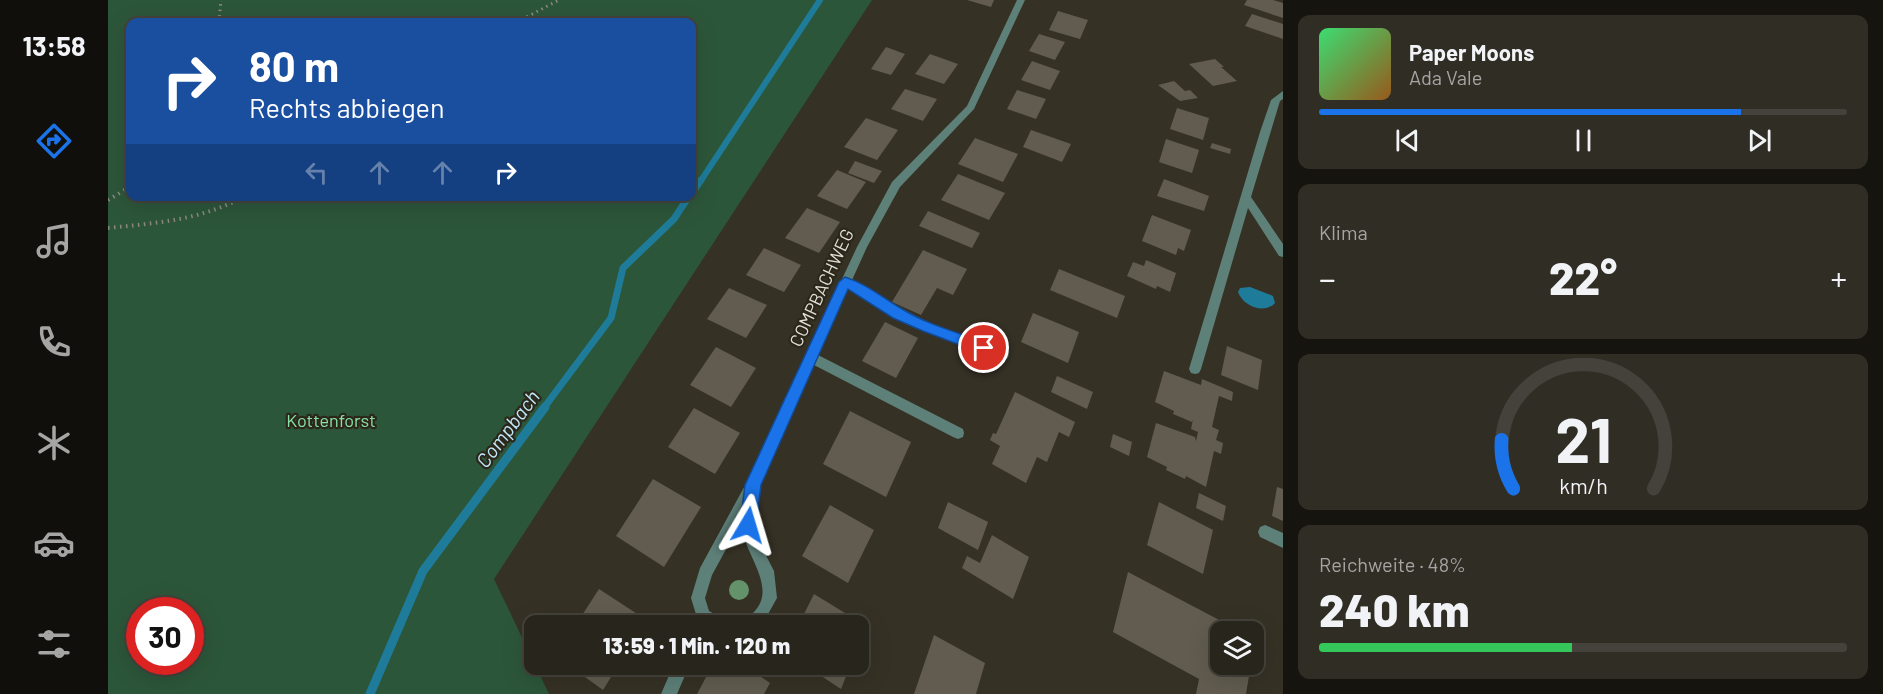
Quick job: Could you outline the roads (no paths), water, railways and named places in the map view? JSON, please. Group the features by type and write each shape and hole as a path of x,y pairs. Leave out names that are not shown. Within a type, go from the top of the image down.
{"street":[{"name":"COMPBACHWEG","path":"700,615 698,598 705,573 753,485 862,247 896,185 971,107 1021,0"},
{"path":"1195,369 1276,100 1283,94"},
{"path":"1246,199 1283,253"},
{"path":"845,282 918,323 1002,355"},
{"path":"810,357 958,433"},
{"name":"COMPBACHWEG","path":"753,485 748,525 754,546 767,571 770,598 759,615"},
{"path":"1265,532 1283,541"},
{"path":"669,694 677,675"}],"water":[{"path":"1250,287 1273,296 1275,303 1265,308 1249,305 1238,292 1240,288"}],"waterway":[{"name":"Compbach","path":"700,182 820,0"},
{"name":"Compbach","path":"696,187 701,180"},
{"name":"Compbach","path":"543,409 611,318 623,268 674,219 686,201"},
{"name":"Compbach","path":"370,694 423,571 545,407"}],"park label":[{"name":"Kottenforst","path":"331,421"}]}
